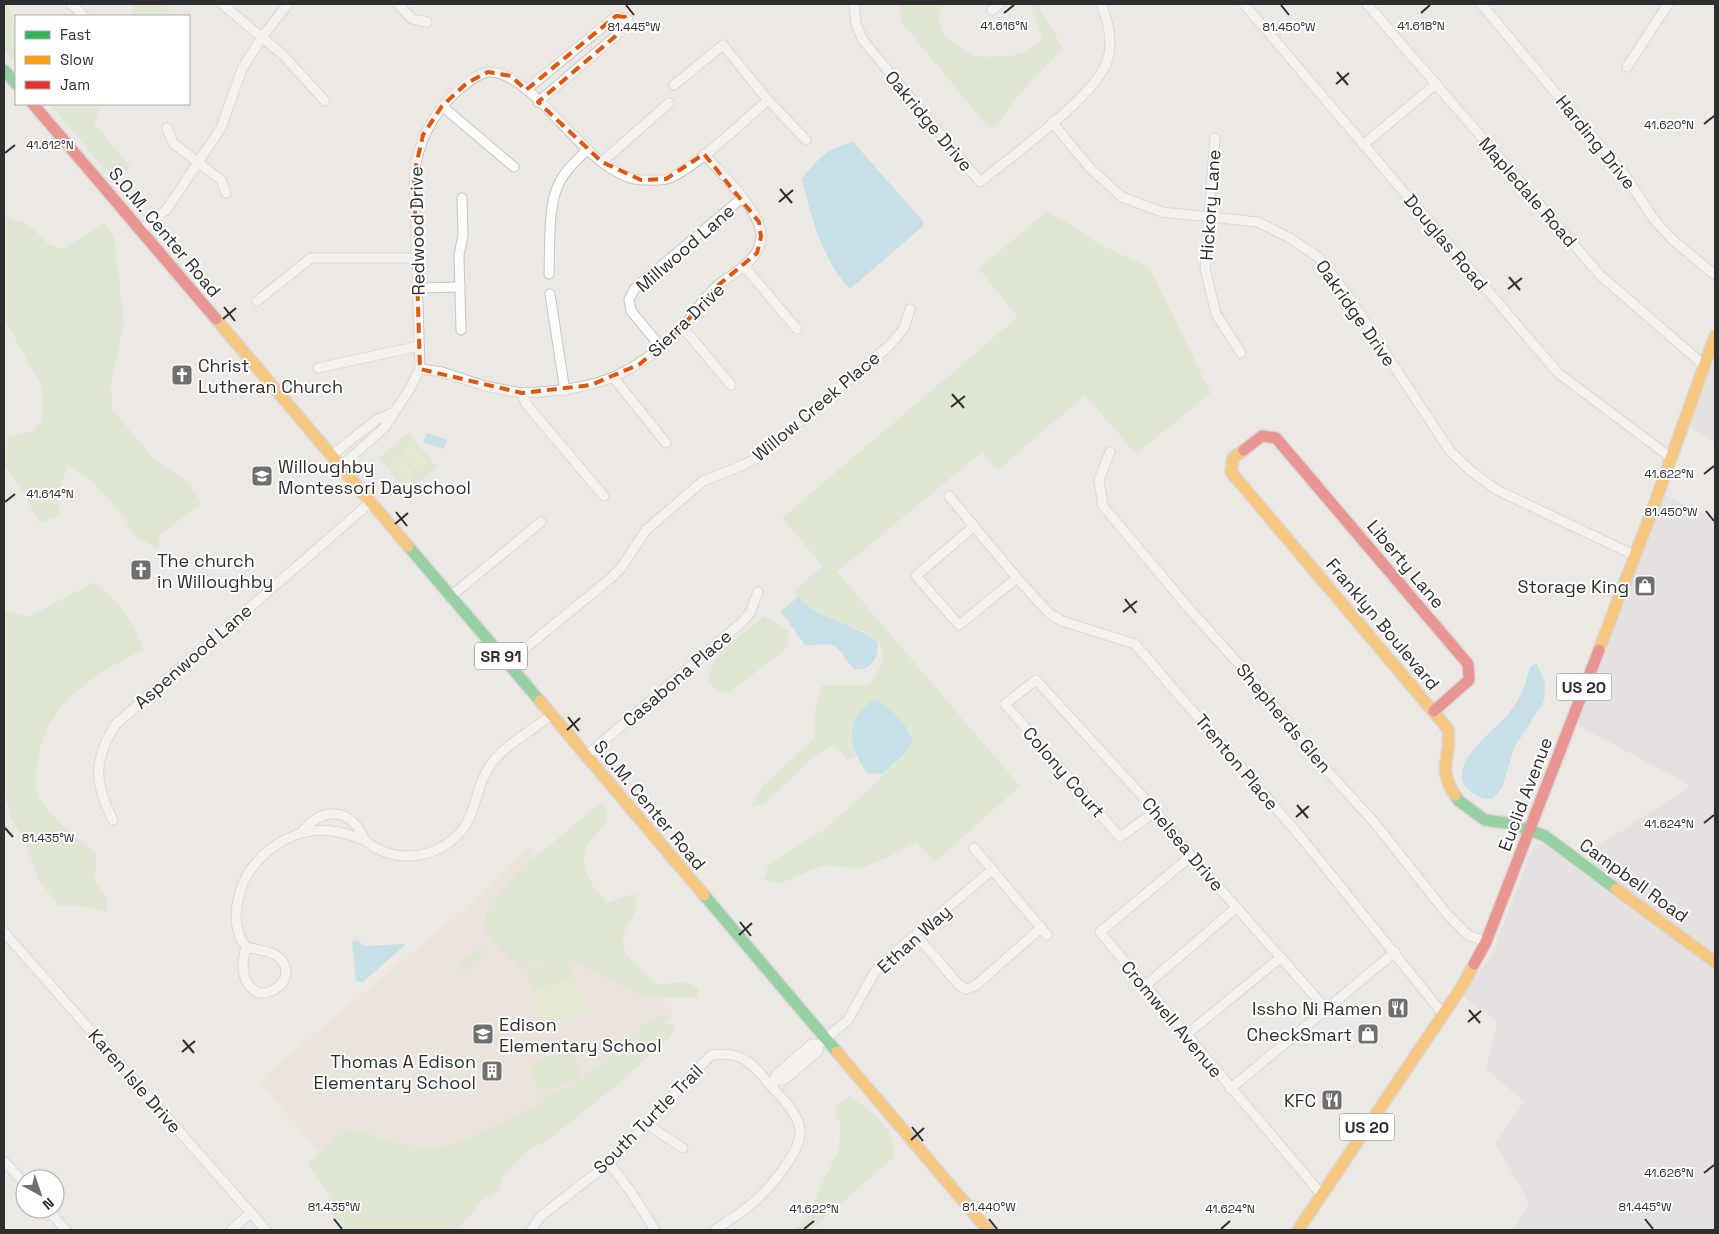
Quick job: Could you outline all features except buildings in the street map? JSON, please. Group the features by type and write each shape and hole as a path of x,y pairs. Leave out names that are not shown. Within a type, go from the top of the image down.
{"main road":[{"path":"4,70 15,83"},
{"name":"S.O.M. Center Road","path":"34,105 372,501 822,1042 988,1230"},
{"name":"Euclid Avenue","path":"1298,1230 1463,985 1486,942 1531,829 1715,336"},
{"name":"Franklyn Boulevard","path":"1276,438 1262,436 1233,458 1231,472 1448,729 1450,743 1444,773 1446,782 1459,801 1485,820 1531,829"},
{"name":"Liberty Lane","path":"1276,438 1468,664 1469,680 1434,711"},
{"name":"Campbell Road","path":"1531,829 1544,836 1715,962"}],"street":[{"path":"71,4 83,15"},
{"path":"222,4 282,55 324,101"},
{"path":"141,230 167,209 221,128 239,76 262,37 288,4"},
{"path":"398,4 412,19 427,22"},
{"name":"Oakridge Drive","path":"854,4 856,23 862,39 980,182 1052,122 1091,87 1099,77 1106,62 1110,44 1108,20 1101,4"},
{"path":"992,10 1000,4"},
{"name":"Douglas Road","path":"1244,4 1558,373 1670,457"},
{"name":"Mapledale Road","path":"1367,4 1601,276 1704,365"},
{"name":"Harding Drive","path":"1481,4 1625,174 1656,221 1674,241 1715,275"},
{"path":"1627,67 1668,4"},
{"path":"526,90 616,16 628,20 625,28 538,102 602,162 620,174 641,180 666,179 686,168 768,100"},
{"path":"674,85 723,45 768,100 806,140"},
{"name":"Redwood Drive","path":"341,466 384,428 392,413 410,390 420,369 414,175 416,158 423,135 442,106 467,83 488,72 511,76 538,102"},
{"path":"1363,145 1436,84"},
{"path":"602,162 669,104"},
{"path":"442,106 514,167"},
{"name":"Oakridge Drive","path":"1052,122 1090,168 1122,197 1162,212 1258,222 1290,238 1318,257 1346,293 1450,451 1472,472 1497,490 1634,555"},
{"path":"167,128 173,143 221,180 226,193"},
{"name":"Hickory Lane","path":"1215,138 1206,268 1216,314 1241,353"},
{"path":"549,274 553,200 557,188 568,169 588,148"},
{"name":"Sierra Drive","path":"420,369 442,372 485,386 522,393 565,391 591,385 640,364 681,328 716,287 744,266 757,253 761,237 759,222 742,198 704,154"},
{"path":"461,330 459,255 463,236 462,198"},
{"name":"Millwood Lane","path":"661,347 632,311 629,299 635,288 742,198"},
{"path":"257,301 311,258 416,258"},
{"path":"744,266 797,329"},
{"path":"418,288 460,287"},
{"path":"550,294 565,391"},
{"name":"Willow Creek Place","path":"508,663 611,578 621,568 646,530 703,481 757,458 890,345 904,328 910,309"},
{"path":"681,328 731,385"},
{"path":"318,368 419,346"},
{"path":"613,377 666,443"},
{"path":"522,393 526,404 604,496"},
{"name":"Redwood Drive","path":"332,456 376,420 392,413"},
{"name":"Shepherds Glen","path":"1110,452 1099,480 1103,506 1256,683 1323,766 1365,811 1447,914 1468,935 1486,942"},
{"name":"Trenton Place","path":"949,496 1016,578 1050,614 1062,621 1135,644 1304,841 1443,1014"},
{"name":"Aspenwood Lane","path":"113,820 102,800 98,778 99,756 106,739 116,724 372,501"},
{"path":"451,596 541,522"},
{"path":"973,527 916,576 960,625 1016,578"},
{"name":"Casabona Place","path":"586,756 741,623 750,613 758,592"},
{"name":"Colony Court","path":"1036,680 1005,704 1120,837 1156,811"},
{"name":"Chelsea Drive","path":"1036,680 1156,811 1191,856 1327,1010"},
{"path":"303,831 333,832 365,840 380,850 406,856 428,853 450,842 463,829 473,814 481,784 491,764 507,747 551,715"},
{"path":"246,947 272,953 280,959 286,976 276,990 260,993 248,985 243,972 246,947 240,936 236,919 238,899 245,878 265,853 303,831 318,818 335,814 346,817 356,824 365,840"},
{"path":"916,935 959,985 966,989 975,986 1044,932 974,848"},
{"name":"Cromwell Avenue","path":"1191,856 1100,932 1230,1089 1322,1195"},
{"name":"Ethan Way","path":"774,1083 785,1079 818,1051 822,1042 848,1020 874,973 888,958 992,870"},
{"path":"1145,986 1237,907"},
{"name":"Karen Isle Drive","path":"4,932 266,1230"},
{"path":"1230,1089 1395,952"},
{"path":"1186,1035 1280,958"},
{"name":"South Turtle Trail","path":"531,1230 540,1216 609,1163 711,1055 728,1053 744,1058 774,1083"},
{"path":"715,1230 750,1206 765,1191 796,1149 800,1132 798,1121 774,1083"},
{"path":"646,1124 683,1148"},
{"path":"4,1161 15,1173"},
{"path":"609,1163 631,1192 655,1230"},
{"path":"231,1230 251,1213"},
{"path":"56,1219 66,1230"}],"highlighted area":[{"path":"616,16 625,17 625,28 538,102 602,162 641,180 666,179 704,154 759,222 761,237 757,253 716,287 681,328 640,364 591,385 522,393 420,369 414,175 423,135 442,106 467,83 488,72 511,76 526,90"}],"shaded area":[{"path":"1715,357 1715,443 1694,430 1688,422"},
{"path":"1662,494 1715,519 1715,1230 1514,1230 1529,1202 1495,1143 1524,1102 1486,1068 1498,1022 1461,995 1491,957 1534,845 1542,844 1572,863 1691,786 1576,724"},
{"name":"Edison Elementary School","path":"529,845 675,1016 419,1230 385,1230 259,1081 463,910"}],"green space":[{"path":"4,4 8,4 15,26 15,63 4,50"},
{"path":"134,4 165,4 170,15 132,15"},
{"path":"900,4 943,4 938,20 946,38 975,56 1004,57 1022,53 1043,39 1031,8 1032,4 1037,4 1063,48 1015,99 997,127 988,127 903,24"},
{"path":"51,105 105,105 100,108 94,123 131,168 113,179"},
{"path":"1047,211 1080,230 1096,243 1149,267 1211,393 1136,454 1085,395 998,470 982,452 837,572 1020,786 935,862 916,841 890,856 862,868 823,865 781,883 765,880 768,865 822,831 869,790 909,749 864,706 856,719 853,730 856,757 847,760 834,744 816,755 764,804 751,806 764,785 815,737 815,709 822,685 869,685 882,664 882,647 864,631 827,617 803,603 793,592 823,566 782,518 1018,317 979,269"},
{"path":"4,213 10,218 28,225 51,245 63,249 105,222 114,238 124,323 111,383 112,409 153,458 187,480 201,503 160,535 158,549 136,536 118,509 87,476 68,466 59,490 59,516 39,523 26,497 4,465 4,455 9,436 31,432 42,421 43,389 4,318"},
{"path":"408,433 437,467 407,492 379,458"},
{"path":"411,442 429,464 419,472 401,451"},
{"path":"398,454 416,475 406,484 388,462"},
{"path":"94,582 124,611 143,649 91,680 76,692 51,721 43,739 37,767 36,783 37,791 46,809 97,854 94,880 107,899 107,912 80,906 58,905 40,882 23,838 11,817 4,787 4,610 29,617"},
{"path":"764,616 789,631 787,648 729,693 721,692 709,683 710,672 714,663 729,645"},
{"path":"600,803 605,806 607,819 588,845 585,853 585,868 592,884 608,903 625,896 637,894 636,910 622,937 625,953 656,984 687,982 699,989 696,998 644,996 566,958 573,976 534,991 526,972 559,959 522,969 497,947 484,930 487,911 518,872"},
{"path":"479,947 484,954 463,973 457,966"},
{"path":"573,976 586,1010 546,1026 534,991"},
{"path":"666,1015 666,1024 676,1025 669,1038 618,1084 548,1140 527,1151 501,1178 500,1190 483,1199 460,1227 460,1230 349,1230 342,1227 330,1211 329,1196 308,1164 345,1129 366,1131 384,1141 413,1146 442,1146 464,1141 533,1107 555,1092 581,1081 657,1016"},
{"path":"570,1048 581,1077 540,1092 529,1064"},
{"path":"849,1096 874,1114 886,1128 893,1145 894,1157 810,1230 795,1230 810,1215 820,1187 839,1149 841,1125 835,1114 837,1106"}],"water":[{"path":"853,142 923,221 923,226 850,289 832,265 825,251 809,208 802,179 824,155"},
{"path":"427,433 447,440 444,449 423,442"},
{"path":"798,597 816,611 858,630 878,643 877,654 870,666 855,669 839,650 831,645 805,645 781,611"},
{"path":"1537,664 1545,682 1544,701 1514,748 1502,788 1492,799 1480,798 1470,791 1463,781 1462,771 1466,760 1511,710 1521,694 1532,665"},
{"path":"875,699 898,717 913,741 909,749 883,774 867,773 856,753 853,743 853,724 865,707"},
{"path":"358,940 364,946 406,944 362,983 356,980 352,942"}],"traffic: fast":[{"path":"4,70 15,83"},
{"path":"408,546 540,701"},
{"path":"1455,795 1459,801 1485,820 1514,824 1545,836 1616,889"},
{"path":"704,895 837,1052"}],"traffic: slow":[{"path":"216,319 408,546"},
{"path":"1599,650 1652,511 1715,336"},
{"path":"1244,450 1233,458 1231,472 1448,729 1449,739 1445,770 1449,785 1455,795"},
{"path":"540,701 704,895"},
{"path":"1616,889 1715,962"},
{"path":"1298,1230 1463,985 1474,964"},
{"path":"837,1052 988,1230"}],"traffic: jam":[{"path":"34,105 216,319"},
{"path":"1244,450 1262,436 1276,438 1468,664 1469,680 1434,711"},
{"path":"1474,964 1486,942 1599,650"}],"place":[{"name":"Christ Lutheran Church","path":"182,375"},
{"name":"Willoughby Montessori Dayschool","path":"262,476"},
{"name":"The church in Willoughby","path":"141,570"},
{"name":"Storage King","path":"1645,586"},
{"name":"Issho Ni Ramen","path":"1398,1008"},
{"name":"Edison Elementary School","path":"483,1034"},
{"name":"CheckSmart","path":"1368,1034"},
{"name":"Thomas A Edison Elementary School","path":"492,1071"},
{"name":"KFC","path":"1332,1100"}]}
